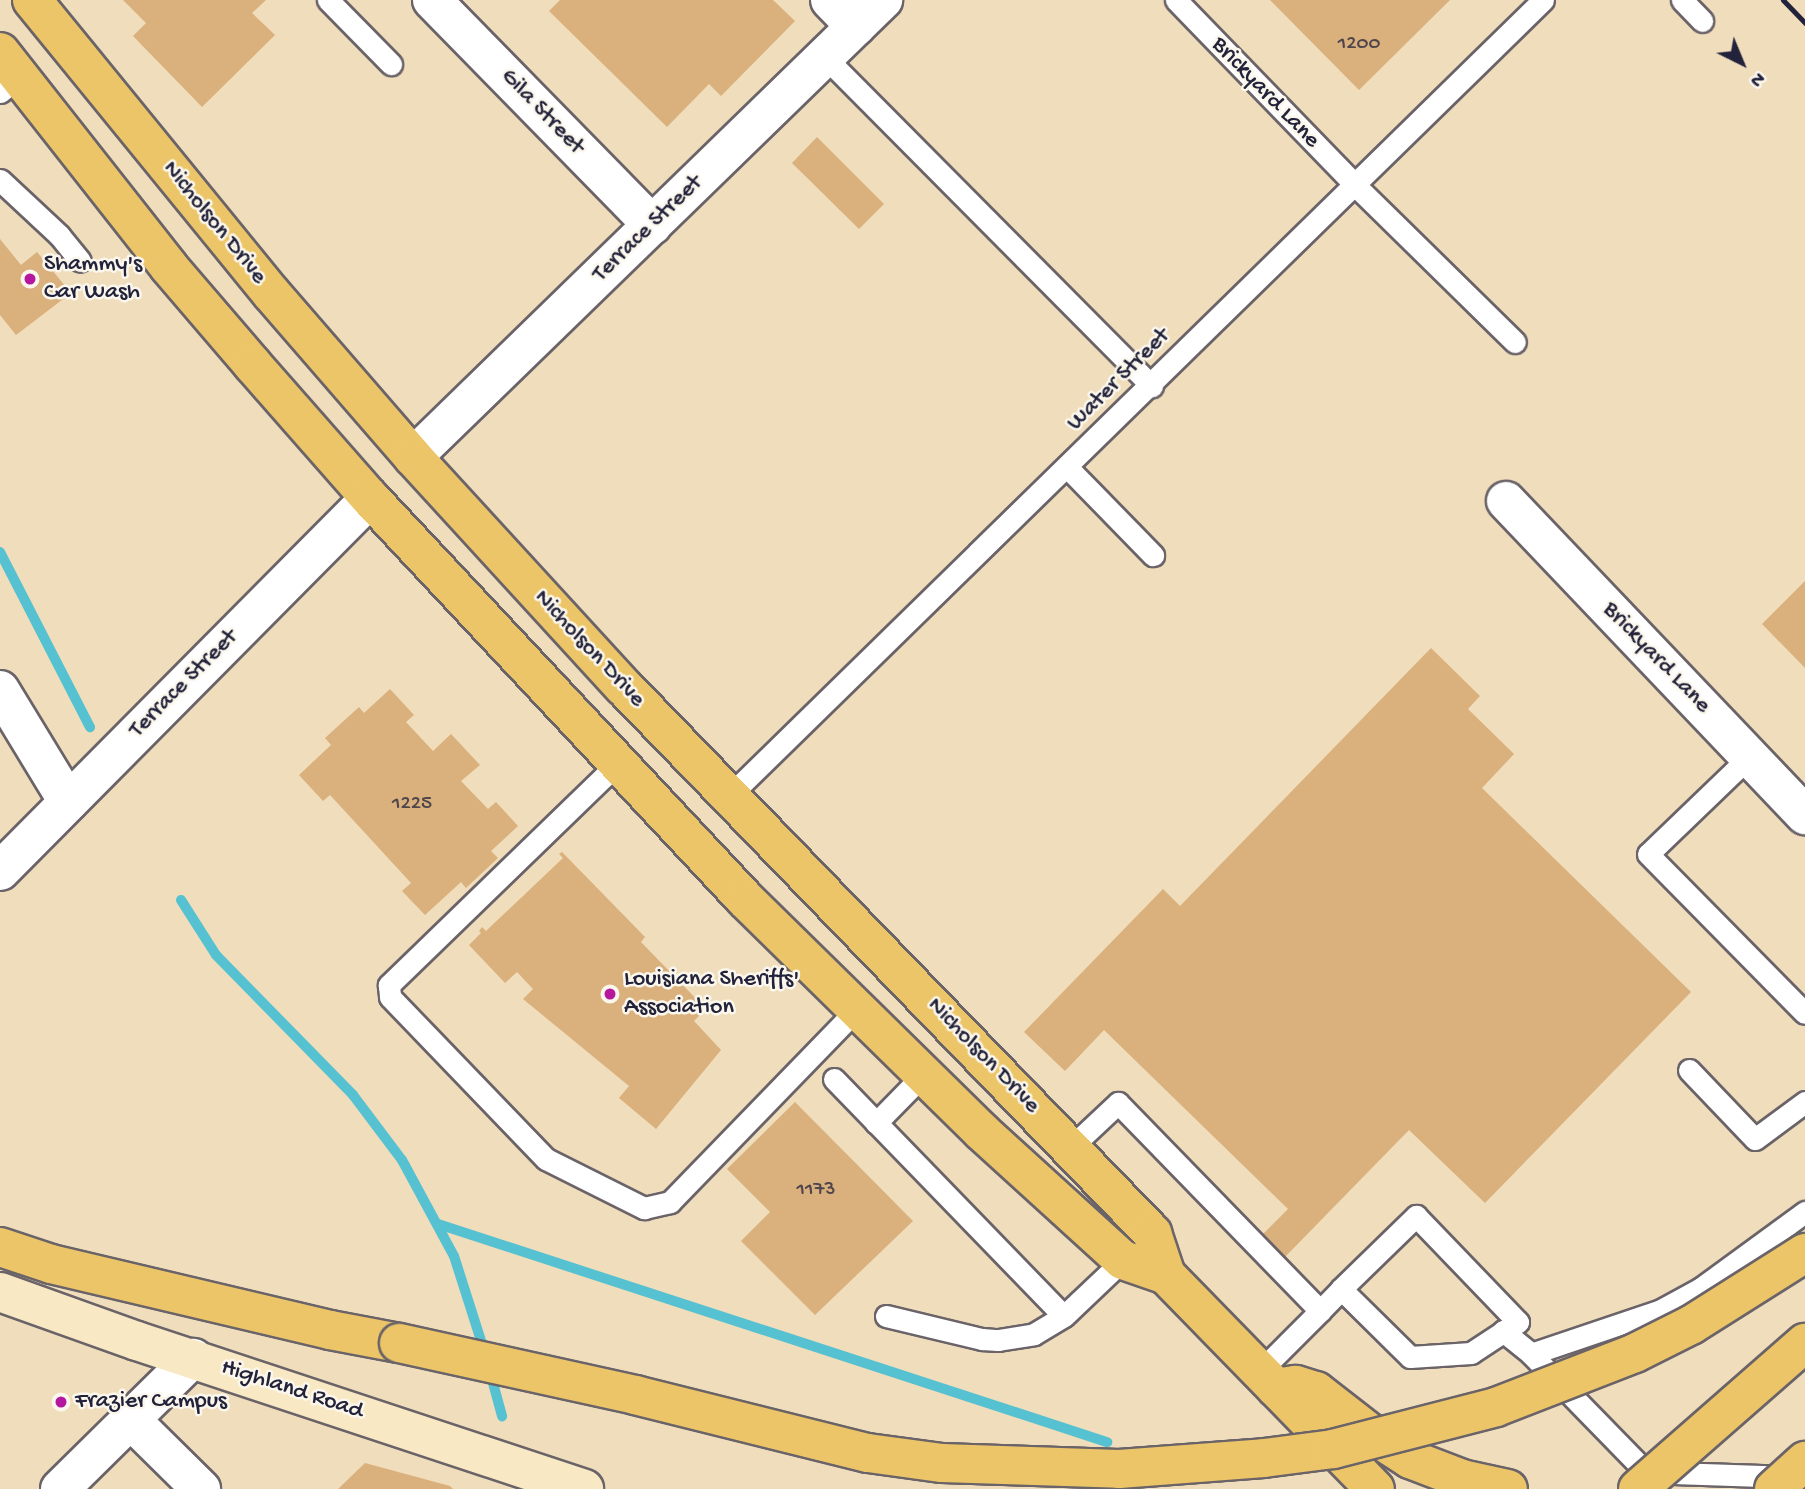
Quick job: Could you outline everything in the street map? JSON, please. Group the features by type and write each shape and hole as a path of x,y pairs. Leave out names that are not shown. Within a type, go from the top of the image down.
{"main road":[{"name":"Nicholson Drive","path":"32,0 271,293 413,457 615,678 1152,1233 1166,1275"},
{"name":"Nicholson Drive","path":"7,74 169,267 370,498 745,899 923,1076 1123,1259 1166,1275 1374,1489"},
{"path":"0,1247 51,1264 330,1330 543,1374 868,1453 955,1464 1119,1469 1264,1458 1333,1449 1496,1407 1635,1353 1691,1325 1805,1253"},
{"path":"1638,1489 1805,1343"},
{"path":"1268,1379 1316,1391 1410,1459 1461,1479 1508,1489"},
{"path":"1774,1489 1805,1461"},
{"path":"1792,1489 1805,1472"}],"street":[{"name":"Gila Street","path":"432,0 652,225"},
{"name":"Terrace Street","path":"413,457 825,57 843,13 883,0"},
{"name":"Terrace Street","path":"0,872 370,498"},
{"name":"Brickyard Lane","path":"1506,501 1805,815"},
{"path":"0,690 68,802"},
{"name":"Highland Road","path":"0,1292 137,1341 584,1489"},
{"path":"60,1489 193,1358"},
{"path":"130,1419 201,1489"}],"lane":[{"path":"328,0 391,64"},
{"name":"Brickyard Lane","path":"1176,0 1355,185 1515,342"},
{"name":"Water Street","path":"730,795 1152,386 1543,0"},
{"path":"1682,0 1702,21"},
{"path":"825,57 1152,386"},
{"path":"0,180 59,235 80,261"},
{"path":"1068,468 1153,555"},
{"path":"1750,757 1648,854 1805,1013"},
{"path":"617,764 389,985 390,997 546,1159 644,1208 670,1202 856,1010"},
{"path":"1689,1070 1755,1139 1805,1102"},
{"path":"876,1123 923,1076"},
{"path":"834,1079 1064,1316"},
{"path":"1070,1148 1118,1103 1320,1311"},
{"path":"1531,1354 1661,1310 1701,1288 1805,1212"},
{"path":"1268,1379 1320,1311 1341,1289 1416,1216 1518,1322 1471,1353 1410,1357 1341,1289"},
{"path":"886,1316 998,1340 1034,1334 1064,1316 1123,1259"},
{"path":"1503,1331 1531,1354 1646,1472 1805,1478"}],"building":[{"path":"123,0 266,0 252,13 275,35 202,107 133,36 146,23"},
{"path":"560,0 773,0 795,21 721,96 709,84 667,127 549,11"},
{"path":"1270,0 1450,0 1359,90"},
{"path":"817,137 884,204 859,229 792,163"},
{"name":"Shammy's Car Wash","path":"0,239 21,265 37,252 71,293 16,335 0,315"},
{"path":"1805,581 1805,668 1762,624"},
{"path":"1431,648 1480,696 1468,709 1514,754 1482,788 1691,992 1485,1203 1409,1130 1284,1258 1261,1236 1288,1209 1104,1030 1065,1071 1024,1032 1163,889 1180,906"},
{"path":"390,689 414,715 406,722 433,751 451,734 480,765 461,781 488,809 496,802 518,826 491,851 498,858 466,888 461,882 425,915 402,891 411,883 330,795 323,801 299,775 331,745 325,738 359,707 364,713"},
{"name":"Louisiana Sheriffs' Association","path":"562,852 645,937 641,942 706,1009 694,1021 721,1050 656,1129 619,1098 629,1086 523,999 533,989 517,972 505,983 469,945 481,933 479,931 482,927 486,931 563,858 559,854"},
{"path":"795,1102 913,1221 815,1315 741,1241 770,1212 727,1169"},
{"path":"365,1463 450,1486 453,1489 338,1489"}],"waterway":[{"path":"0,552 90,727"},
{"path":"181,900 216,955 353,1095 402,1160 454,1256 485,1353"},
{"path":"438,1224 1107,1442"},
{"path":"490,1372 502,1416"}],"railway":[{"path":"1783,0 1805,23"}],"place":[{"name":"Shammy's Car Wash","path":"30,279"},
{"name":"Louisiana Sheriffs' Association","path":"610,994"},
{"name":"Frazier Campus","path":"61,1402"}]}
